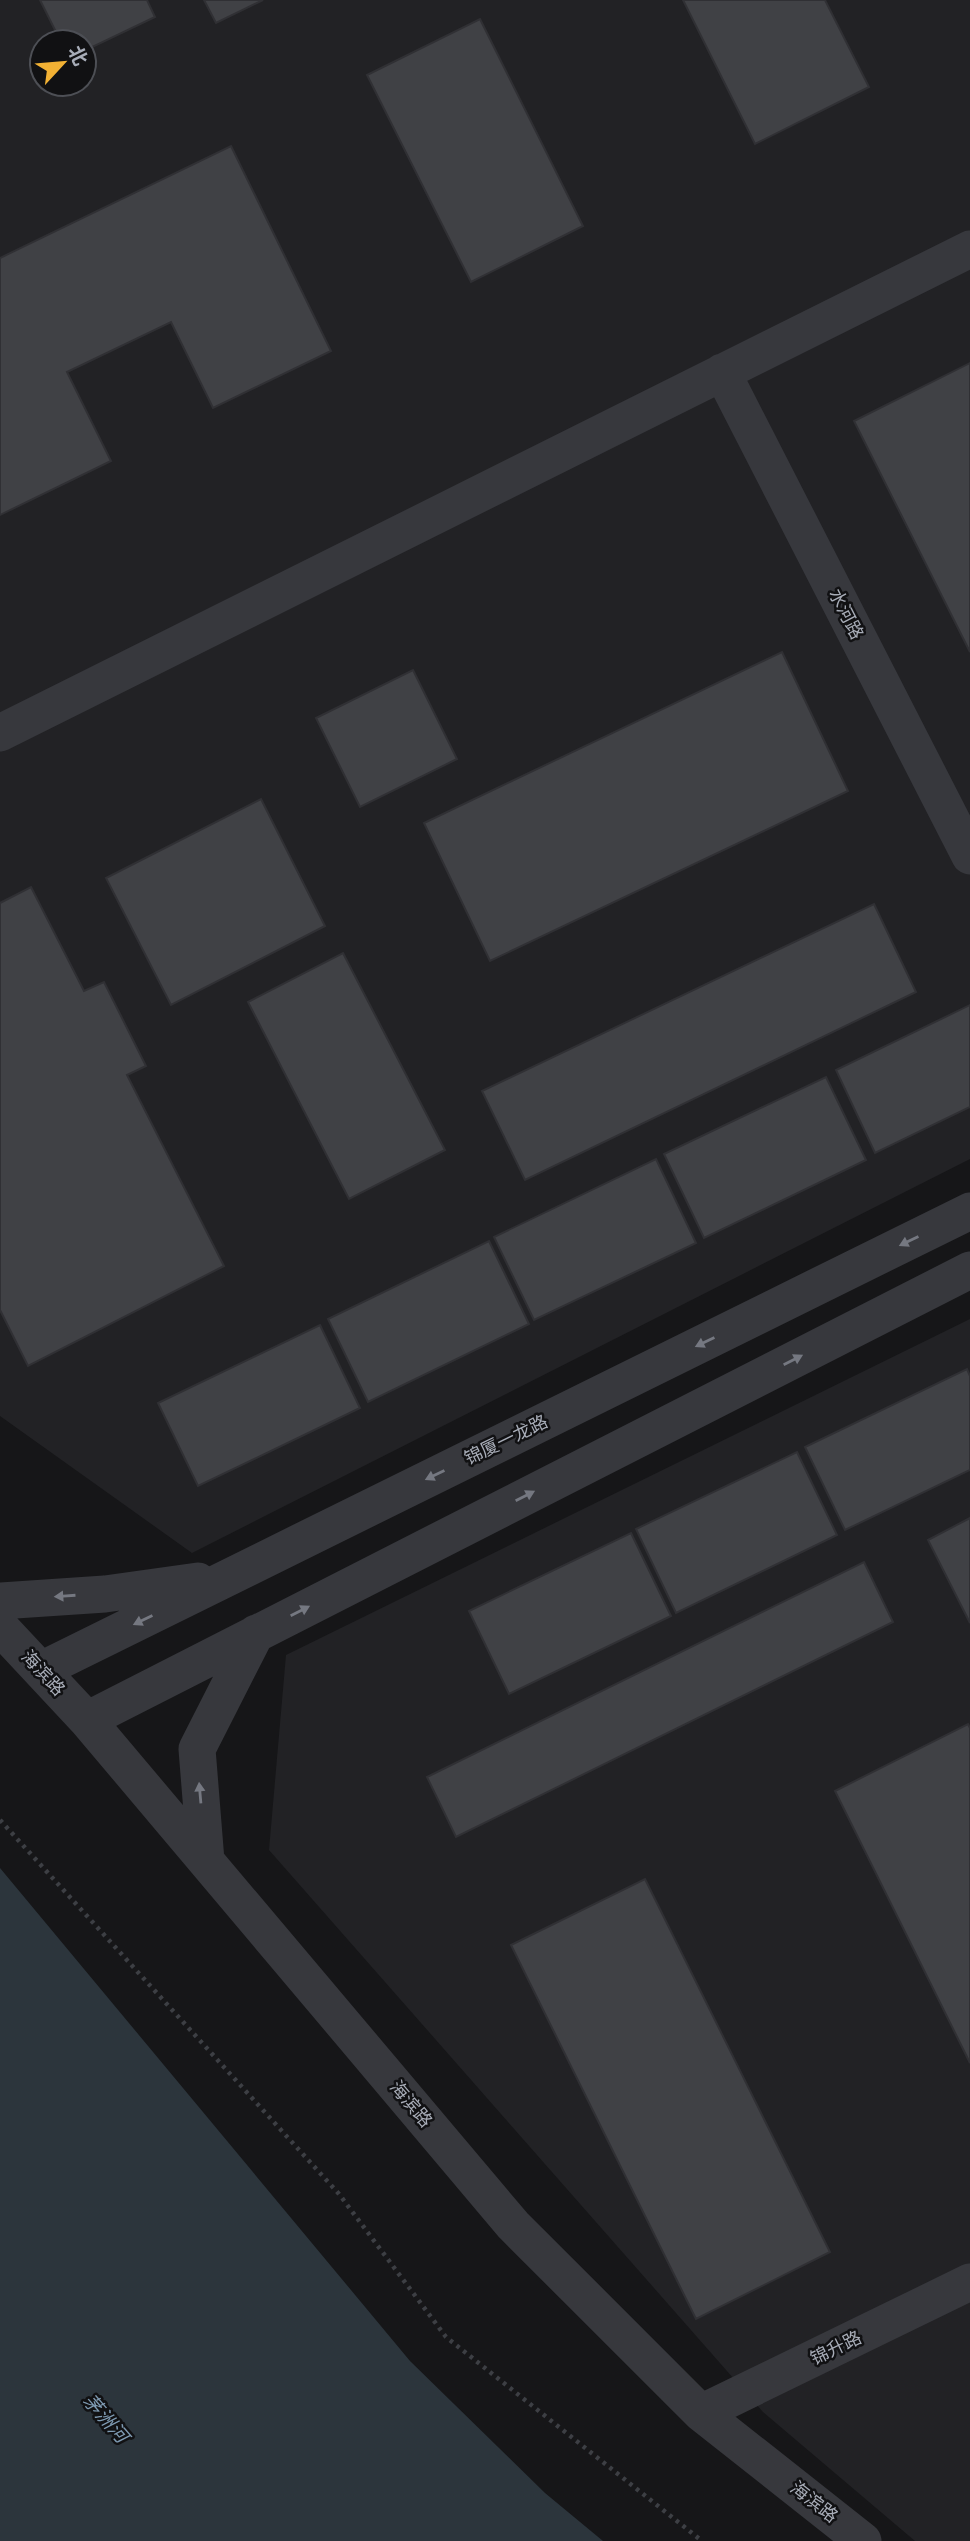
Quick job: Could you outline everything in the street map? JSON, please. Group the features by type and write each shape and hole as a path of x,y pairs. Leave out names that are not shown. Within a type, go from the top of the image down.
{"street":[{"path":"0,733 970,249"},
{"name":"水河路","path":"722,373 970,856"},
{"name":"锦厦一龙路","path":"41,1670 970,1210"},
{"path":"87,1720 970,1270"},
{"path":"0,1601 105,1594 230,1577"},
{"name":"海滨路","path":"0,1627 87,1720 513,2225 701,2413 863,2541"},
{"path":"206,1861 197,1749 256,1633"},
{"name":"锦升路","path":"701,2413 970,2283"}],"path":[{"path":"0,1820 339,2194 446,2337 702,2541"}],"shaded area":[{"path":"0,0 970,0 970,1159 192,1553 0,1416"},
{"path":"970,1319 970,2541 915,2541 763,2412 269,1850 286,1655"}],"water":[{"name":"茅洲河","path":"0,1868 410,2361 545,2493 603,2541 0,2541"}],"building":[{"path":"40,0 147,0 155,17 98,44 98,28 54,28"},
{"path":"204,0 263,0 216,23"},
{"path":"683,0 825,0 869,87 755,144"},
{"path":"480,19 583,226 471,282 367,75"},
{"path":"231,146 331,351 213,408 171,322 67,372 111,461 0,515 0,258"},
{"path":"970,363 970,652 854,421"},
{"path":"782,652 848,791 490,961 424,823"},
{"path":"413,670 457,759 360,807 316,718"},
{"path":"261,799 325,926 171,1005 106,878"},
{"path":"31,887 84,991 104,982 146,1066 127,1075 224,1266 28,1366 0,1310 0,903"},
{"path":"874,904 916,992 525,1180 482,1091"},
{"path":"343,953 445,1150 349,1199 248,1002"},
{"path":"970,1005 970,1107 875,1153 836,1070"},
{"path":"826,1077 866,1160 704,1238 664,1154"},
{"path":"656,1159 696,1243 534,1320 494,1237"},
{"path":"489,1241 529,1324 368,1402 328,1319"},
{"path":"320,1325 360,1408 198,1486 158,1403"},
{"path":"967,1369 970,1376 970,1470 845,1530 805,1447"},
{"path":"797,1452 837,1535 676,1613 636,1529"},
{"path":"970,1518 970,1623 928,1540"},
{"path":"631,1533 671,1616 509,1694 469,1611"},
{"path":"864,1562 893,1622 456,1837 427,1777"},
{"path":"968,1724 970,1728 970,2063 835,1791"},
{"path":"645,1879 830,2252 696,2319 511,1945"}]}
